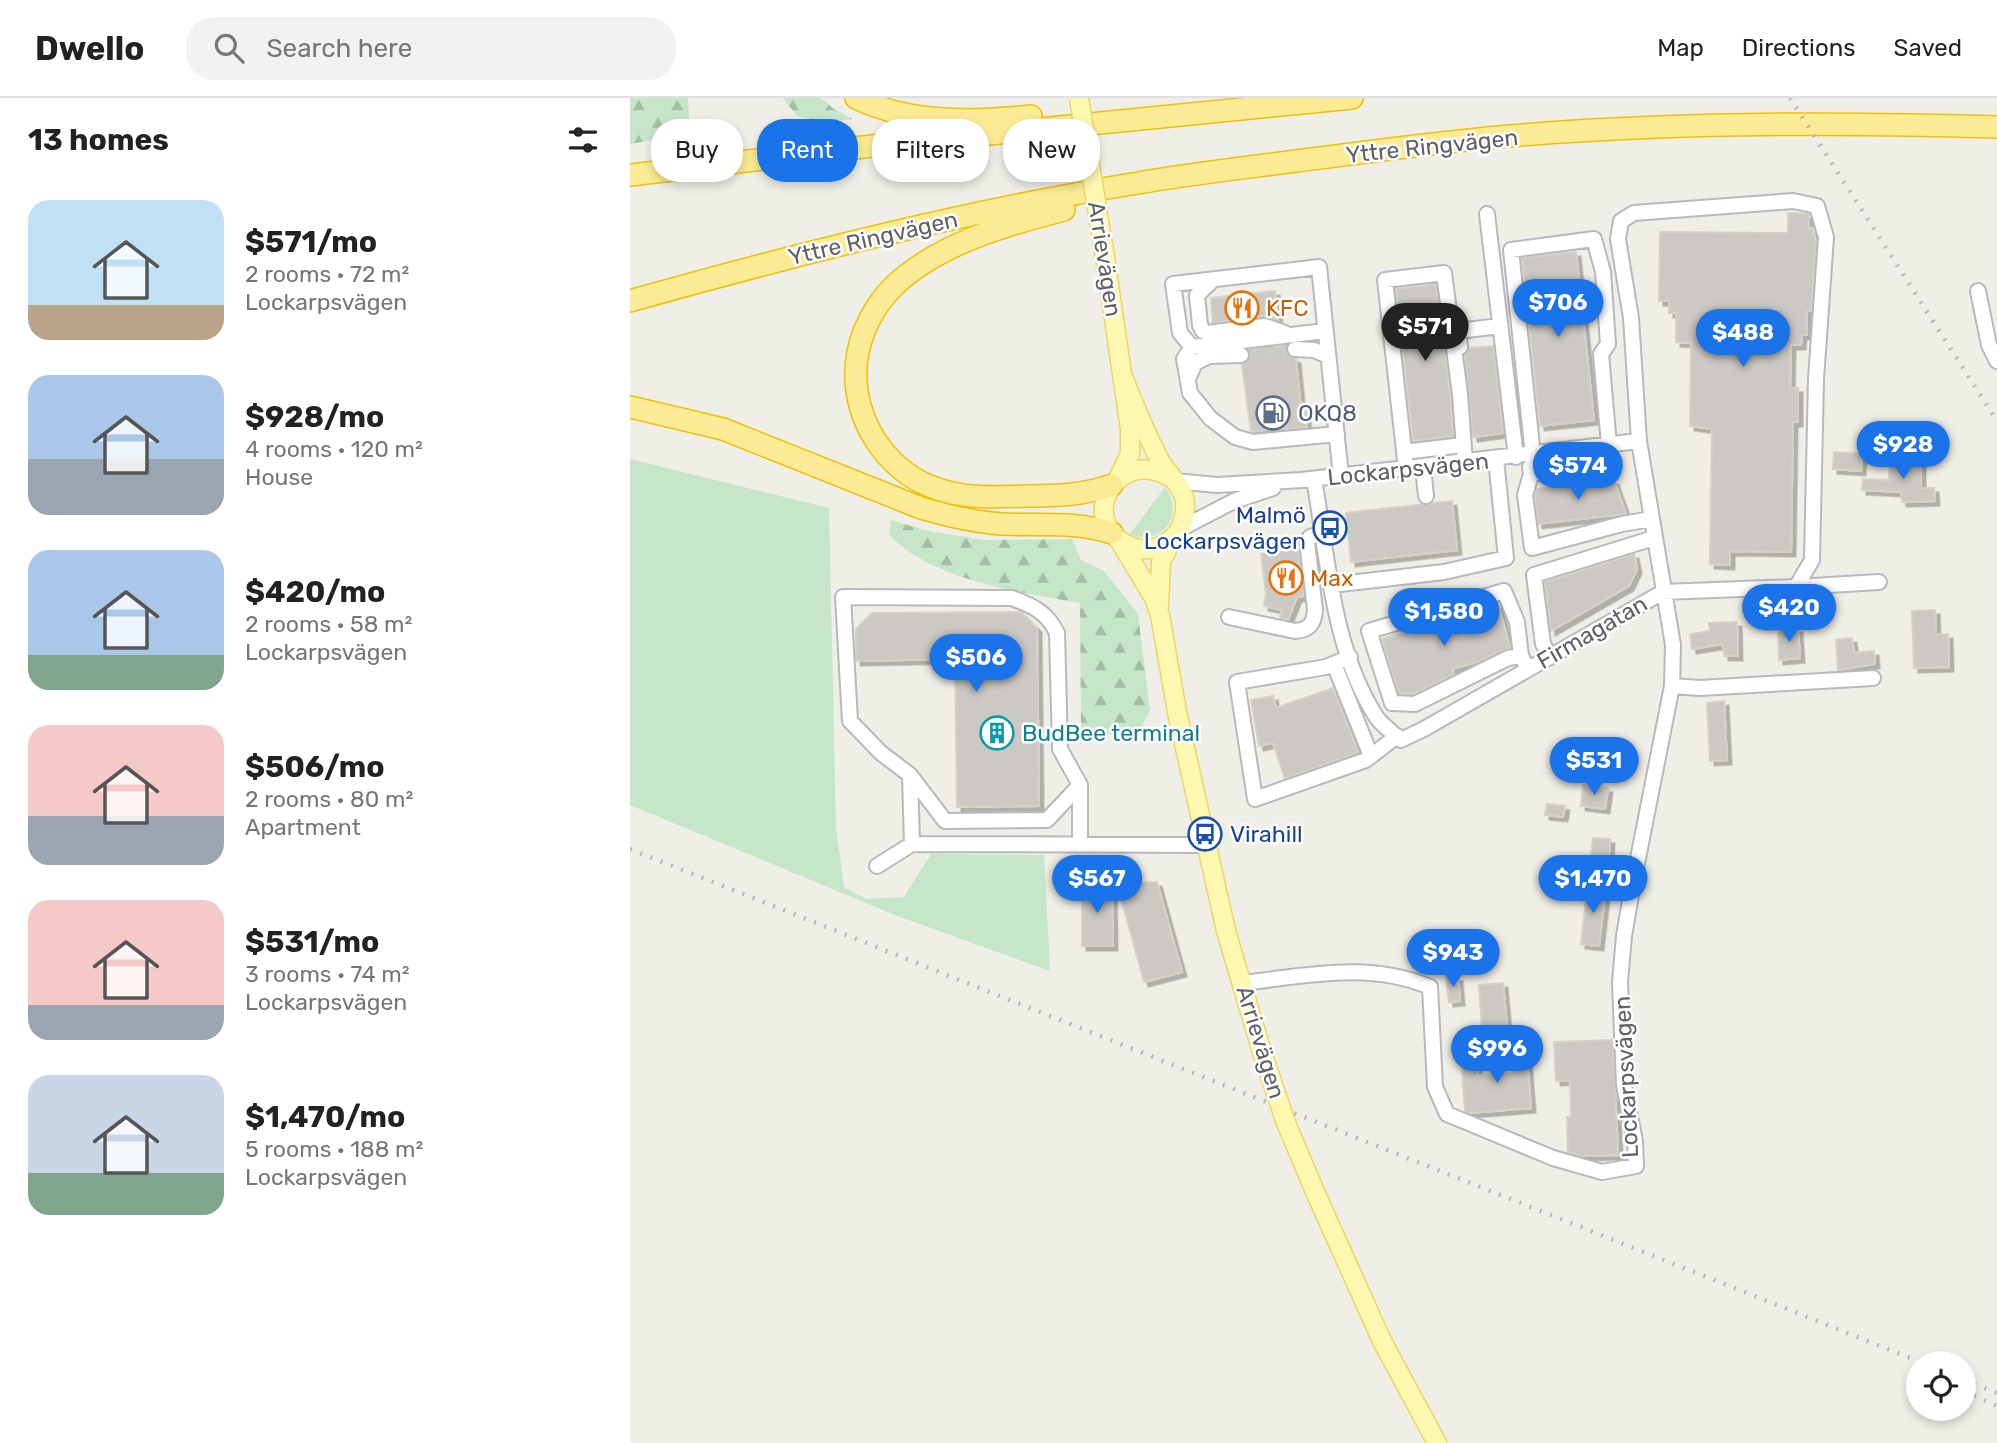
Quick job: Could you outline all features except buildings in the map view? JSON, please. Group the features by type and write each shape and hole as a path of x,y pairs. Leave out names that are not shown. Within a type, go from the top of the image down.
{"highway":[{"path":"856,98 915,117 986,119 1236,98"},
{"path":"630,175 889,145 1352,98"},
{"name":"Yttre Ringvägen","path":"630,301 755,266 974,215 1138,183 1425,145 1514,136 1693,126 1856,124 1997,127"},
{"path":"1115,481 1090,492 1070,495 964,495 937,489 922,482 894,462 865,423 859,405 855,370 861,336 894,287 930,259 950,248 1029,219 1141,193 1425,145"},
{"path":"630,407 723,429 943,515 975,522 1004,524 1082,524 1116,536"}],"main road":[{"name":"Arrievägen","path":"1079,98 1124,379 1130,446 1128,461 1115,481"},
{"name":"Arrievägen","path":"1124,379 1152,445 1172,479"},
{"path":"1151,468 1172,479 1184,499 1185,509 1177,532 1158,547 1148,549 1128,545 1116,536 1104,514 1104,504 1115,481 1128,471 1151,468"},
{"name":"Arrievägen","path":"1177,532 1161,562 1158,584 1160,615 1177,712 1226,931 1286,1123 1382,1341 1437,1443"},
{"name":"Arrievägen","path":"1116,536 1154,598 1160,615"}],"street":[{"name":"Lockarpsvägen","path":"1242,984 1353,970 1409,978 1430,987 1435,1087 1447,1114 1553,1158 1602,1172 1636,1166 1635,1142 1624,1085 1620,982 1630,901 1672,686 1672,645 1639,441 1631,318 1618,239 1621,221 1634,213 1793,201 1817,206 1826,237 1816,379 1812,560 1796,587"},
{"path":"1487,214 1500,326 1531,474 1525,495 1532,548 1622,524 1651,520"},
{"path":"1526,456 1511,250 1594,239 1603,272 1608,344 1601,354 1609,445"},
{"path":"1192,347 1180,333 1173,284 1319,267 1341,476"},
{"path":"1406,469 1385,280 1444,272 1464,445 1470,462"},
{"path":"1214,279 1197,295 1203,331 1265,326 1293,342 1328,356"},
{"path":"1978,291 1989,345 1997,361"},
{"path":"1470,462 1458,331 1500,326"},
{"path":"1192,347 1293,342 1325,331"},
{"path":"1192,347 1184,359 1190,393 1210,418 1235,437 1253,442 1337,434"},
{"path":"1188,380 1195,363 1209,356 1241,355"},
{"name":"Lockarpsvägen","path":"1172,479 1217,485 1308,480 1639,441"},
{"path":"1404,452 1464,445"},
{"path":"1332,585 1444,572 1506,558 1496,459"},
{"path":"1423,467 1426,496"},
{"path":"1531,474 1579,468"},
{"path":"1308,480 1324,533 1342,634 1363,693 1379,721 1397,736 1366,760 1255,799 1237,682 1326,667 1350,657"},
{"name":"Lockarpsvägen","path":"1177,532 1234,501 1308,480"},
{"path":"1229,617 1295,631 1304,631 1310,627 1315,620 1315,610 1307,542 1310,537 1324,533"},
{"path":"1550,657 1543,644 1534,575 1654,538"},
{"path":"1663,592 1879,582"},
{"path":"1342,634 1369,631 1504,591 1517,622 1525,662 1508,658 1415,704 1392,704 1369,631"},
{"name":"Firmagatan","path":"1397,736 1401,740 1420,732 1525,662 1550,657 1663,592"},
{"path":"1080,785 1047,820 945,821 910,775 881,753 850,721 843,597 1012,598 1036,607 1051,620 1057,633 1060,749 1080,785 1080,844"},
{"path":"1334,664 1371,756"},
{"path":"1672,686 1700,688 1873,678"},
{"path":"910,775 912,844"},
{"path":"877,866 912,844 1207,845"}],"green space":[{"path":"630,98 688,98 689,119 651,119 651,140 630,144"},
{"path":"783,98 821,98 853,119 809,119 797,116"},
{"path":"630,459 829,508 836,828 844,887 866,899 904,897 931,854 1044,855 1050,971 895,915 630,805"},
{"path":"1165,487 1173,508 1167,525 1152,536 1130,534"},
{"path":"891,520 928,531 985,540 1072,539 1081,560 1104,571 1138,614 1150,711 1137,735 1081,734 1080,603 1005,589 953,574 907,550 889,535"}],"tunnel":[{"path":"1241,355 1295,349"}],"railway":[{"path":"1790,98 1997,421"},
{"path":"630,849 1906,1356"},
{"path":"1976,1385 1997,1393"},
{"path":"1976,1396 1997,1406"}],"place":[{"name":"KFC","path":"1242,308"},
{"name":"OKQ8","path":"1273,413"},
{"name":"Malmö Lockarpsvägen","path":"1330,528"},
{"name":"Max","path":"1286,578"},
{"name":"BudBee terminal","path":"997,733"},
{"name":"Virahill","path":"1205,834"}]}
